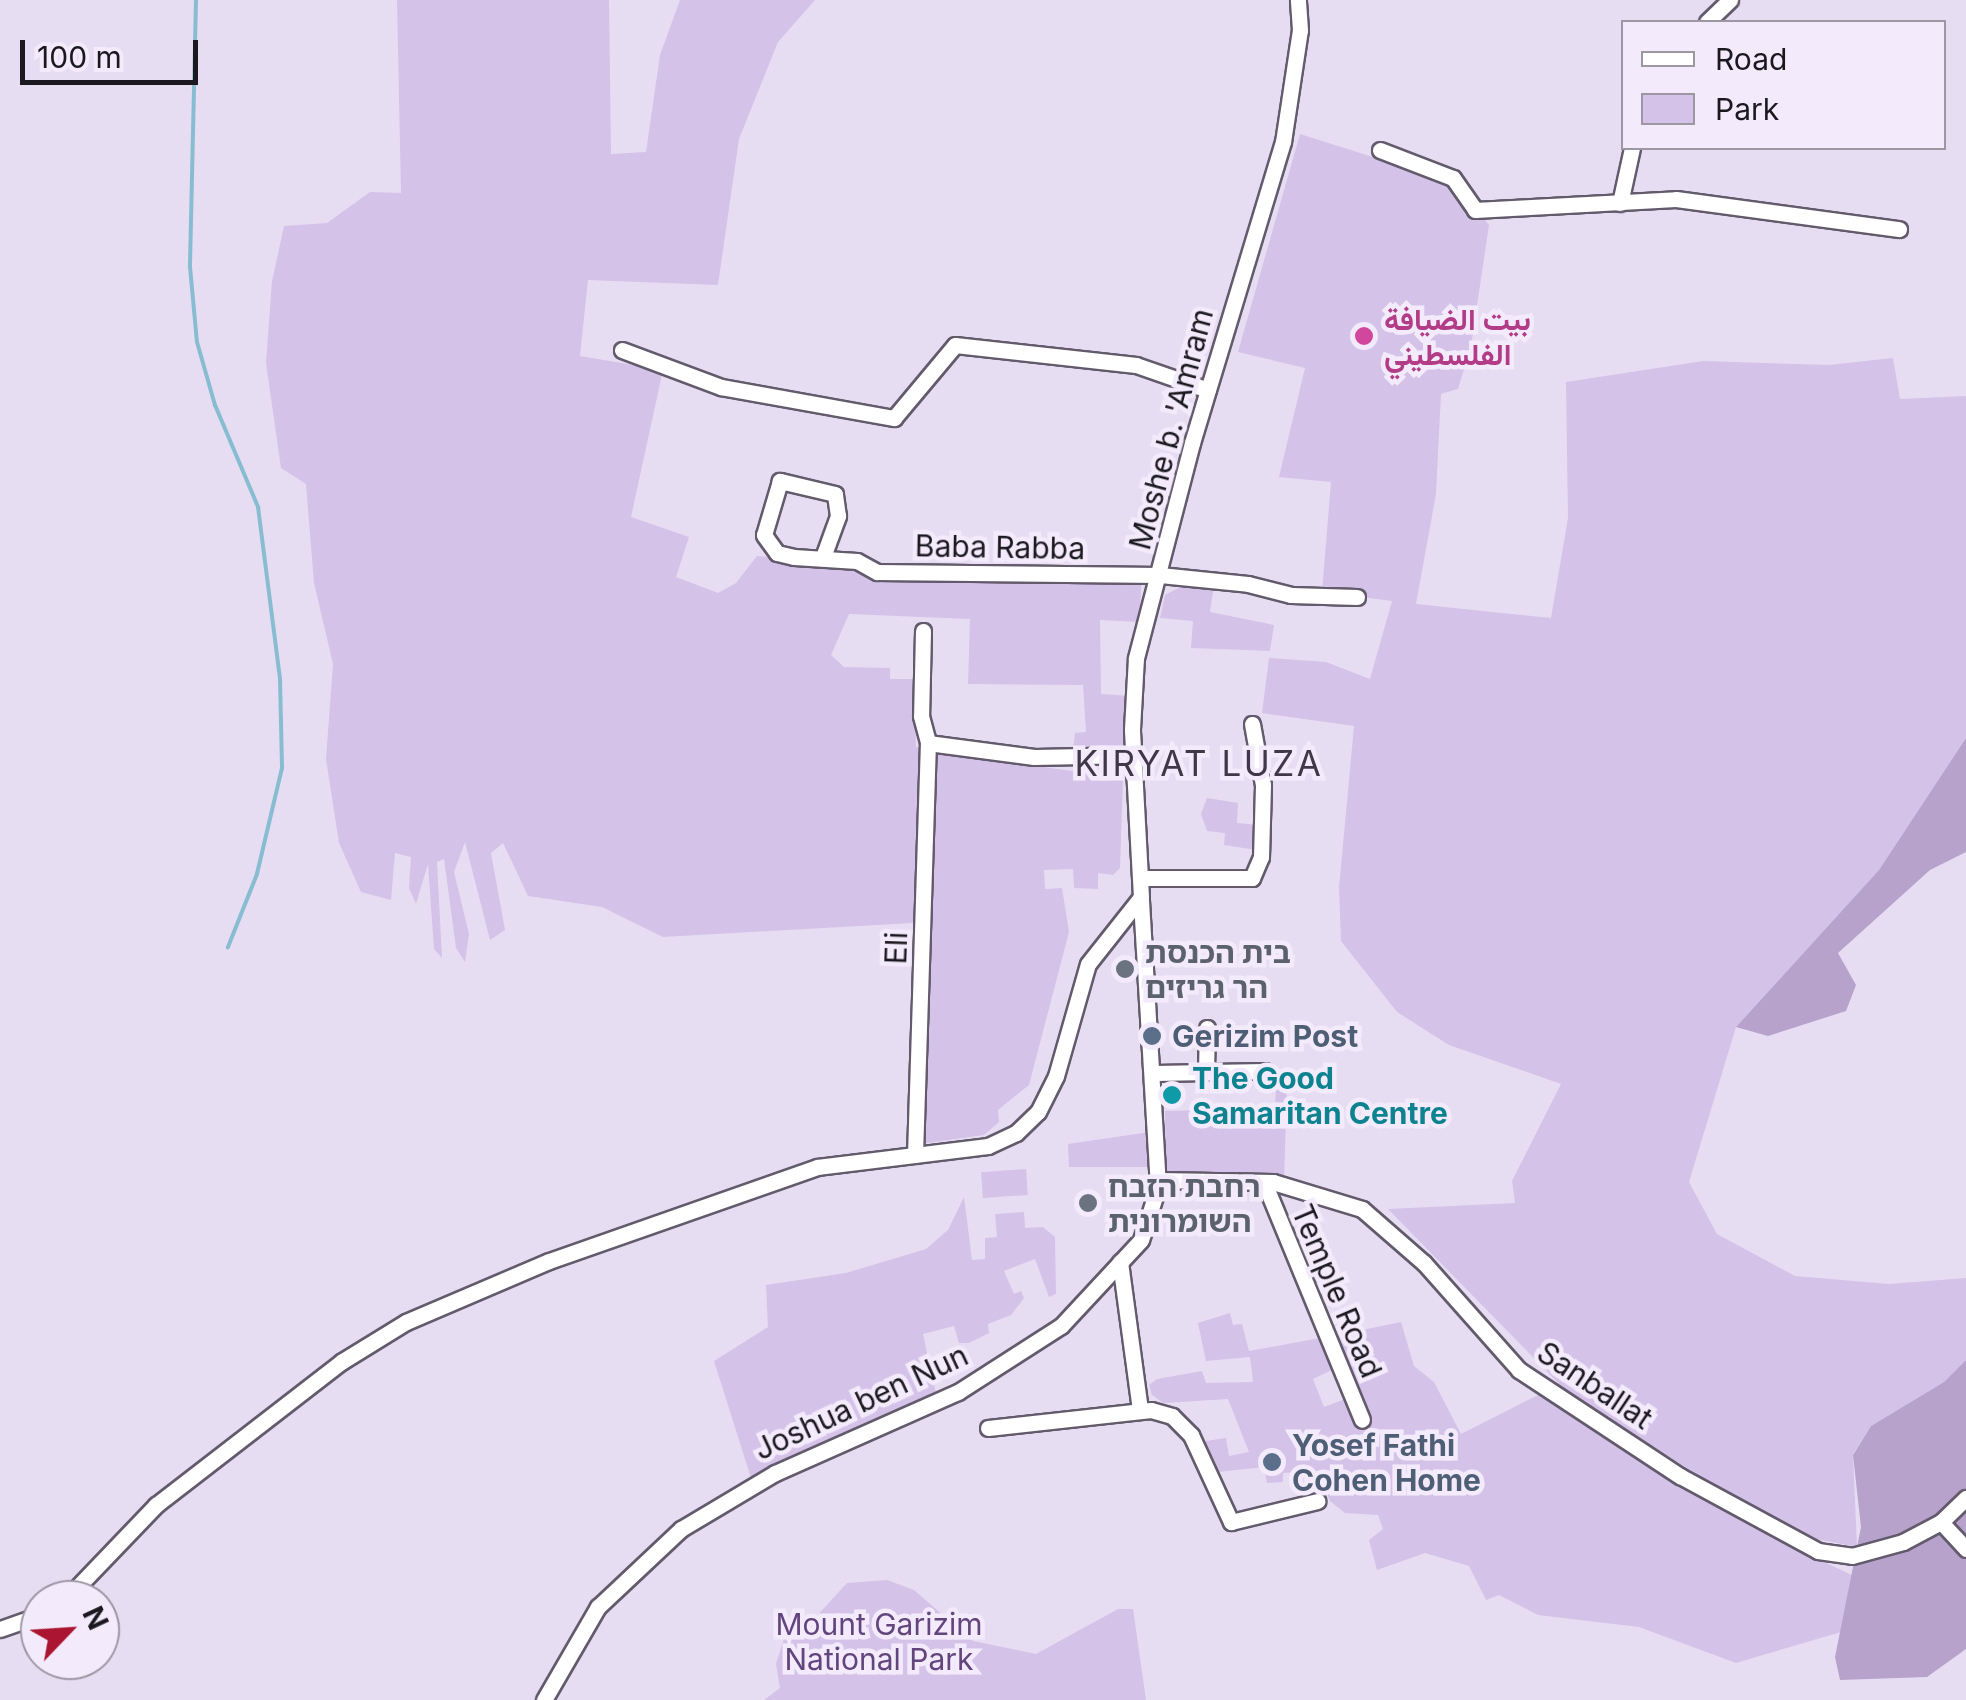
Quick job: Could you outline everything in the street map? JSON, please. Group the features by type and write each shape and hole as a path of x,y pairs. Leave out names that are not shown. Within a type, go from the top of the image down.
{"street":[{"name":"Moshe b. 'Amram","path":"1141,896 1134,675 1208,390 1285,136 1300,30 1298,0"},
{"path":"1709,20 1730,0"},
{"path":"1380,150 1453,178 1475,210 1676,199 1899,229"},
{"path":"1620,203 1632,150"},
{"path":"622,350 721,387 894,418 955,345 1136,365 1208,390"},
{"name":"Baba Rabba","path":"823,557 838,516 835,494 780,481 769,503 766,542 777,553 857,561 877,572 1160,576 1248,584 1291,595 1357,597"},
{"name":"Eli","path":"915,1155 928,742 920,716 923,632"},
{"path":"1142,878 1252,878 1261,856 1263,786 1252,724"},
{"path":"928,742 1034,757 1134,755"},
{"path":"83,1580 156,1505 341,1362 406,1322 549,1262 809,1170 870,1156 988,1146 1031,1120 1056,1076 1090,960 1141,896"},
{"name":"Joshua ben Nun","path":"544,1700 598,1607 681,1529 775,1473 958,1392 1061,1326 1120,1262 1152,1220 1158,1180 1141,896"},
{"path":"1206,1070 1207,1028"},
{"path":"1154,1073 1265,1071"},
{"name":"Sanballat","path":"1158,1180 1264,1182 1362,1209 1424,1263 1519,1370 1680,1476 1806,1546 1863,1555 1941,1522 1966,1498"},
{"name":"Temple Road","path":"1264,1182 1362,1420"},
{"path":"1120,1262 1140,1409"},
{"path":"988,1428 1140,1409 1172,1416 1191,1434 1231,1522 1317,1501"},
{"path":"1941,1522 1966,1549"}],"green space":[{"path":"397,0 609,0 611,154 646,152 660,55 680,0 815,0 778,42 739,139 718,285 588,280 580,356 663,370 631,517 689,537 676,577 718,593 736,583 757,556 848,564 872,582 1048,578 1141,585 1140,622 1100,620 1101,694 1130,696 1128,750 1073,749 1075,733 1086,732 1083,685 968,684 970,619 849,614 831,655 844,667 890,668 890,679 914,679 916,747 921,747 919,915 912,923 663,937 602,907 528,896 503,843 491,853 505,930 490,940 465,842 454,872 469,934 465,962 456,948 444,859 437,862 442,958 434,949 428,864 416,904 409,888 411,857 395,853 391,900 361,892 339,843 326,759 333,664 314,583 306,484 281,468 266,363 272,281 284,226 327,223 370,192 401,193"},
{"path":"1300,134 1452,182 1489,225 1471,346 1458,389 1441,394 1436,494 1416,604 1551,618 1568,518 1566,382 1703,361 1829,365 1893,358 1900,399 1966,396 1966,738 1879,870 1736,1027 1689,1182 1717,1234 1795,1276 1889,1284 1966,1278 1966,1360 1944,1382 1871,1426 1853,1454 1857,1547 1816,1539 1703,1478 1566,1391 1388,1209 1515,1203 1512,1181 1561,1084 1449,1045 1397,1012 1341,941 1339,888 1354,726 1262,713 1269,658 1326,662 1370,679 1392,601 1322,592 1331,482 1279,477 1305,368 1238,352"},
{"path":"1191,581 1214,585 1210,612 1274,625 1270,651 1191,648 1193,621 1160,618 1165,595"},
{"path":"933,752 1123,778 1120,868 1113,875 1098,873 1098,889 1074,888 1073,869 1044,870 1045,889 1062,888 1069,932 1029,1085 998,1110 999,1122 984,1135 921,1144"},
{"path":"1207,798 1238,803 1237,823 1259,825 1256,850 1224,845 1225,833 1207,831 1201,814"},
{"path":"1276,1086 1287,1086 1284,1180 1166,1173 1165,1111 1275,1108"},
{"path":"1150,1132 1150,1167 1069,1167 1068,1144"},
{"path":"1026,1169 1028,1195 983,1198 981,1172"},
{"path":"964,1197 972,1260 985,1259 985,1238 997,1237 995,1214 1024,1212 1025,1228 1043,1227 1055,1237 1056,1294 1049,1297 1035,1259 1004,1271 1014,1294 1021,1291 1024,1298 1011,1315 988,1324 989,1333 969,1343 959,1343 954,1326 923,1334 937,1398 751,1478 714,1361 768,1327 766,1285 846,1273 926,1249 948,1230"},
{"path":"1230,1313 1233,1325 1242,1324 1249,1351 1320,1338 1332,1370 1313,1379 1324,1407 1345,1399 1359,1423 1333,1336 1401,1322 1414,1366 1434,1382 1461,1434 1540,1394 1783,1543 1852,1575 1841,1632 1736,1663 1639,1627 1538,1615 1499,1595 1486,1600 1469,1566 1425,1553 1377,1570 1369,1540 1383,1529 1378,1515 1345,1513 1330,1501 1318,1471 1283,1473 1283,1482 1267,1483 1264,1467 1218,1472 1199,1442 1226,1438 1229,1456 1249,1452 1228,1399 1163,1403 1152,1395 1149,1385 1157,1379 1202,1371 1206,1383 1253,1382 1250,1357 1206,1361 1198,1323"},
{"name":"Mount Garizim National Park","path":"887,1580 914,1590 973,1641 1036,1654 1118,1609 1133,1609 1146,1700 764,1700 780,1688 776,1664 786,1632 814,1619 847,1583"}],"shaded area":[{"path":"1966,738 1966,852 1930,870 1838,953 1856,985 1846,1011 1768,1036 1736,1027 1879,870"},
{"path":"1966,1360 1966,1649 1927,1677 1840,1680 1835,1657 1861,1527 1853,1455 1871,1426 1944,1382"}],"waterway":[{"path":"196,0 190,267 197,342 215,405 258,507 280,679 282,768 257,874 228,947"}],"place":[{"name":"بيت الضيافة الفلسطيني","path":"1364,336"},
{"name":"בית הכנסת הר גריזים","path":"1125,969"},
{"name":"Gerizim Post","path":"1152,1036"},
{"name":"The Good Samaritan Centre","path":"1172,1095"},
{"name":"רחבת הזבח השומרונית","path":"1088,1203"},
{"name":"Yosef Fathi Cohen Home","path":"1272,1462"}],"district":[{"name":"KIRYAT LUZA","path":"1199,763"}]}
